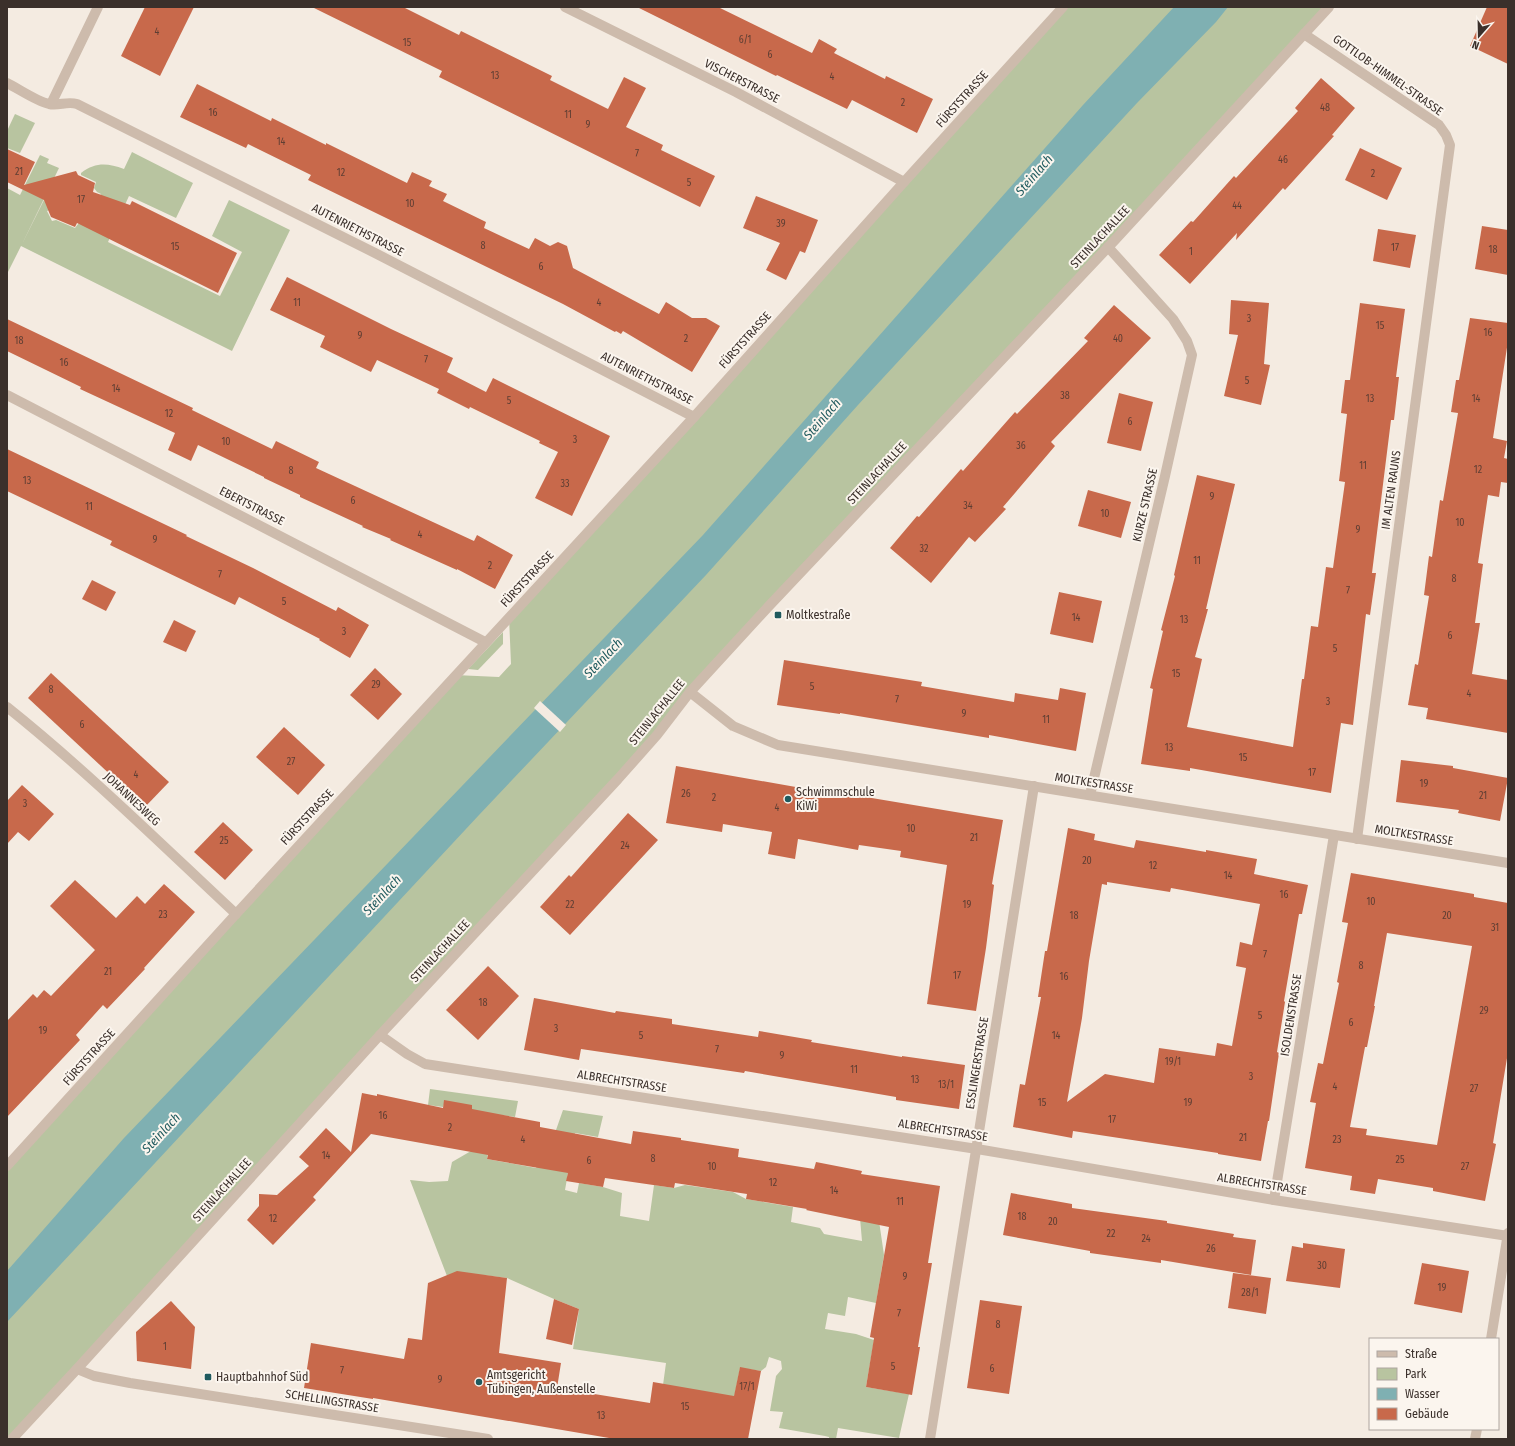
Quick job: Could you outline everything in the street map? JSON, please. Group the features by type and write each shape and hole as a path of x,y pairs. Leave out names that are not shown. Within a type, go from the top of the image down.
{"street":[{"path":"51,104 98,7"},
{"name":"VISCHERSTRASSE","path":"565,7 736,92 904,182"},
{"name":"FÜRSTSTRASSE","path":"7,1166 485,642 694,417 904,182 1064,7"},
{"name":"STEINLACHALLEE","path":"12,1439 380,1035 618,779 656,735 690,692 768,607 1108,247 1330,7"},
{"name":"GOTTLOB-HIMMEL-STRASSE","path":"1304,34 1439,125 1446,135 1450,145"},
{"name":"AUTENRIETHSTRASSE","path":"7,83 44,103 57,105 71,102 77,104 375,252 694,417"},
{"name":"IM ALTEN RAUNS","path":"1356,839 1450,145"},
{"name":"KURZE STRASSE","path":"1090,795 1192,355 1188,341 1173,319 1108,247"},
{"name":"EBERTSTRASSE","path":"7,395 485,642"},
{"name":"MOLTKESTRASSE","path":"690,692 733,726 778,745 1508,863"},
{"name":"JOHANNESWEG","path":"7,707 39,733 236,914"},
{"name":"ESSLINGERSTRASSE","path":"930,1439 1034,786"},
{"name":"ISOLDENSTRASSE","path":"1274,1200 1334,835"},
{"name":"ALBRECHTSTRASSE","path":"380,1035 407,1054 425,1064 977,1149 1274,1200 1508,1235"},
{"path":"1491,1338 1508,1235"},
{"name":"SCHELLINGSTRASSE","path":"77,1369 94,1376 130,1383 488,1439"}],"green space":[{"path":"1063,7 1329,7 768,607 618,779 12,1439 7,1439 7,1167 455,675 499,677 511,664 509,617"},
{"path":"15,114 35,123 20,153 7,148 7,131"},
{"path":"132,152 193,183 176,218 129,196 108,242 220,296 242,252 212,236 229,200 290,230 232,351 21,246 7,274 7,188 20,195 40,155 49,159 47,163 59,168 22,244 48,192 52,209 47,211 52,221 56,220 75,228 101,194 94,188 96,182 81,175 81,173 86,169 97,165 107,165 124,169"},
{"path":"503,632 503,644 478,670 468,669"},
{"path":"430,1089 518,1101 515,1117 500,1115 494,1120 487,1159 536,1168 556,1130 563,1110 603,1116 598,1137 575,1133 565,1190 577,1193 579,1183 603,1187 622,1193 620,1216 649,1221 654,1185 674,1188 685,1185 733,1192 746,1199 793,1207 791,1222 820,1228 824,1234 862,1241 860,1218 879,1221 884,1255 876,1303 848,1297 845,1316 828,1313 825,1329 856,1334 874,1340 866,1387 909,1394 899,1438 838,1428 836,1439 829,1439 829,1437 825,1436 779,1428 783,1412 770,1411 776,1376 782,1369 781,1361 769,1357 766,1367 761,1371 740,1368 733,1403 663,1385 666,1363 573,1349 579,1309 507,1278 483,1275 447,1276 410,1180 429,1182 448,1181 452,1162 471,1151 472,1106 445,1101 443,1107 428,1105"}],"water":[{"name":"Steinlach","path":"1174,7 1228,7 1216,22 1137,103 858,405 706,575 479,815 7,1322 7,1271 124,1138 703,535 1083,105"}],"pier":[{"path":"540,701 566,725 560,732 534,708"}],"building":[{"path":"145,7 194,7 160,76 121,56"},
{"path":"312,7 403,7 459,35 461,31 552,76 550,80 608,109 624,77 646,88 626,127 663,145 661,150 715,176 700,207 439,77 442,71"},
{"path":"637,7 718,7 812,53 819,39 837,49 834,53 885,79 886,76 933,99 917,133 852,100 847,109 777,75 776,76"},
{"path":"1487,7 1508,7 1508,64 1470,46"},
{"path":"1321,78 1355,108 1332,135 1334,136 1285,190 1283,188 1236,240 1237,233 1190,284 1159,255 1191,221 1193,222 1234,176 1236,178 1298,111 1295,108"},
{"path":"197,84 271,121 272,118 407,183 412,172 432,181 429,186 447,194 443,201 486,222 484,228 529,249 535,238 550,246 558,242 567,246 573,268 659,314 666,302 692,318 706,318 720,326 692,372 623,331 621,334 616,331 615,332 563,304 308,180 311,175 248,144 246,148 180,117"},
{"path":"1360,148 1402,168 1387,200 1345,180"},
{"path":"7,149 35,162 24,185 76,171 78,175 95,183 93,192 130,205 132,201 237,253 218,293 77,223 75,227 51,217 44,200 7,182"},
{"path":"756,196 818,220 805,253 800,251 786,280 766,270 780,243 743,228"},
{"path":"1482,226 1508,230 1508,275 1475,269"},
{"path":"1378,229 1416,235 1410,268 1373,261"},
{"path":"287,277 453,358 447,372 486,392 493,378 610,436 572,516 535,498 558,452 539,443 540,441 470,407 469,409 437,393 439,389 377,360 371,372 320,347 325,336 270,310"},
{"path":"1231,300 1269,303 1264,364 1270,365 1261,405 1224,396 1238,335 1229,334"},
{"path":"1360,303 1405,309 1396,377 1399,377 1394,420 1391,420 1372,573 1376,573 1370,615 1366,614 1353,725 1341,723 1331,793 1190,768 1190,771 1141,764 1153,689 1150,688 1163,631 1161,630 1175,576 1197,475 1235,484 1206,609 1208,609 1195,657 1202,659 1187,727 1293,747 1311,626 1318,627 1326,567 1333,568 1345,482 1339,481 1347,414 1341,413 1345,380 1350,380"},
{"path":"1114,305 1151,338 1051,442 1055,446 1003,507 1006,509 975,542 969,537 931,583 890,548 917,516 919,517 961,469 963,471 1015,412 1017,414 1088,341 1084,338"},
{"path":"1470,318 1508,323 1508,341 1493,438 1507,441 1504,458 1508,459 1508,483 1501,482 1499,497 1488,495 1478,563 1483,564 1475,623 1480,623 1472,674 1508,680 1508,733 1426,719 1428,708 1408,705 1415,664 1418,665 1429,596 1424,595 1429,556 1432,557 1440,500 1443,501 1458,413 1451,412 1456,380 1459,380"},
{"path":"7,319 193,408 192,410 272,449 276,441 319,462 316,468 474,541 477,535 513,555 495,589 457,569 390,540 391,539 362,527 363,526 300,497 300,495 198,445 191,461 168,450 175,433 80,389 81,387 7,351"},
{"path":"1119,393 1153,402 1141,451 1107,443"},
{"path":"7,449 187,535 186,536 253,568 336,611 338,607 369,625 350,658 319,640 320,639 239,597 235,605 110,545 112,541 7,491"},
{"path":"1088,490 1131,502 1121,538 1078,526"},
{"path":"92,580 116,592 106,611 82,599"},
{"path":"1059,592 1102,601 1093,643 1050,634"},
{"path":"174,620 196,631 186,652 163,642"},
{"path":"784,660 922,682 921,686 1014,702 1015,693 1058,700 1060,688 1086,693 1076,751 989,735 989,738 840,713 777,705"},
{"path":"375,668 402,694 378,720 350,695"},
{"path":"51,673 169,782 145,807 28,698"},
{"path":"284,727 325,765 298,795 256,757"},
{"path":"1401,760 1453,766 1453,768 1508,778 1500,821 1458,813 1459,810 1396,802"},
{"path":"676,766 824,792 824,790 1003,820 992,884 994,885 976,1011 927,1004 947,865 900,857 901,851 859,845 858,850 798,839 795,859 768,854 772,832 723,824 722,832 666,823"},
{"path":"22,785 54,814 29,841 18,832 7,844 7,801"},
{"path":"628,813 658,840 570,935 540,907 569,875 571,877"},
{"path":"223,822 253,850 225,880 194,852"},
{"path":"1068,828 1095,834 1094,840 1134,848 1136,840 1257,859 1254,874 1308,885 1302,914 1299,914 1284,1001 1277,1052 1279,1053 1269,1121 1261,1161 1073,1131 1072,1138 1013,1127 1020,1084 1025,1085 1041,997 1038,997 1045,951 1047,951","holes":["1107,882 1170,892 1171,888 1260,904 1252,945 1240,942 1236,966 1246,968 1232,1046 1217,1043 1215,1056 1159,1048 1154,1083 1105,1074 1067,1102 1082,1018 1089,961 1102,884 1107,885"]},
{"path":"1351,873 1474,894 1474,897 1508,903 1508,1052 1493,1143 1496,1144 1485,1201 1433,1191 1433,1188 1378,1179 1375,1194 1350,1190 1352,1176 1305,1168 1316,1103 1310,1102 1318,1063 1323,1064 1339,983 1337,982 1348,923 1342,922","holes":["1387,933 1472,946 1437,1145 1366,1135 1367,1129 1350,1127 1365,1047 1367,1047 1375,1006"]},
{"path":"75,880 116,918 137,896 145,904 164,884 195,912 144,968 145,969 107,1009 103,1005 76,1035 80,1040 7,1117 7,1021 33,994 37,998 44,990 51,996 95,950 50,906"},
{"path":"488,966 519,996 478,1040 446,1010"},
{"path":"534,998 615,1013 616,1011 672,1019 672,1024 758,1037 759,1031 812,1040 811,1042 902,1057 965,1065 959,1109 896,1100 896,1097 745,1071 744,1073 581,1049 579,1060 524,1050"},
{"path":"362,1093 377,1096 377,1094 443,1108 444,1100 472,1105 472,1109 540,1122 540,1127 631,1144 633,1131 739,1149 738,1157 814,1169 816,1162 862,1171 861,1174 940,1186 928,1263 932,1263 918,1347 920,1347 912,1395 866,1387 874,1338 870,1337 889,1227 806,1210 807,1209 746,1199 747,1194 675,1183 674,1188 605,1178 603,1187 566,1181 568,1173 487,1159 488,1155 371,1134 313,1197 316,1200 273,1245 247,1220 259,1206 259,1194 277,1195 309,1166 299,1157 326,1128 351,1152"},
{"path":"1011,1193 1072,1204 1072,1208 1167,1221 1167,1223 1234,1234 1233,1237 1256,1240 1251,1275 1161,1260 1161,1263 1090,1253 1090,1251 1003,1235"},
{"path":"1303,1243 1345,1249 1340,1288 1286,1281 1292,1246 1303,1248"},
{"path":"1422,1263 1469,1271 1462,1313 1414,1304"},
{"path":"457,1271 507,1278 499,1353 561,1363 557,1388 650,1403 653,1382 734,1396 740,1367 761,1371 748,1439 615,1439 373,1398 304,1388 311,1343 404,1359 408,1338 422,1340 428,1283"},
{"path":"1233,1273 1271,1278 1266,1314 1228,1308"},
{"path":"554,1299 579,1309 572,1345 546,1339"},
{"path":"980,1300 1022,1306 1009,1394 967,1388"},
{"path":"171,1301 195,1327 191,1369 137,1361 136,1332"}],"place":[{"name":"Moltkestraße","path":"778,615"},
{"name":"Schwimmschule KiWi","path":"788,799"},
{"name":"Hauptbahnhof Süd","path":"208,1377"},
{"name":"Amtsgericht Tübingen, Außenstelle","path":"479,1382"}]}
